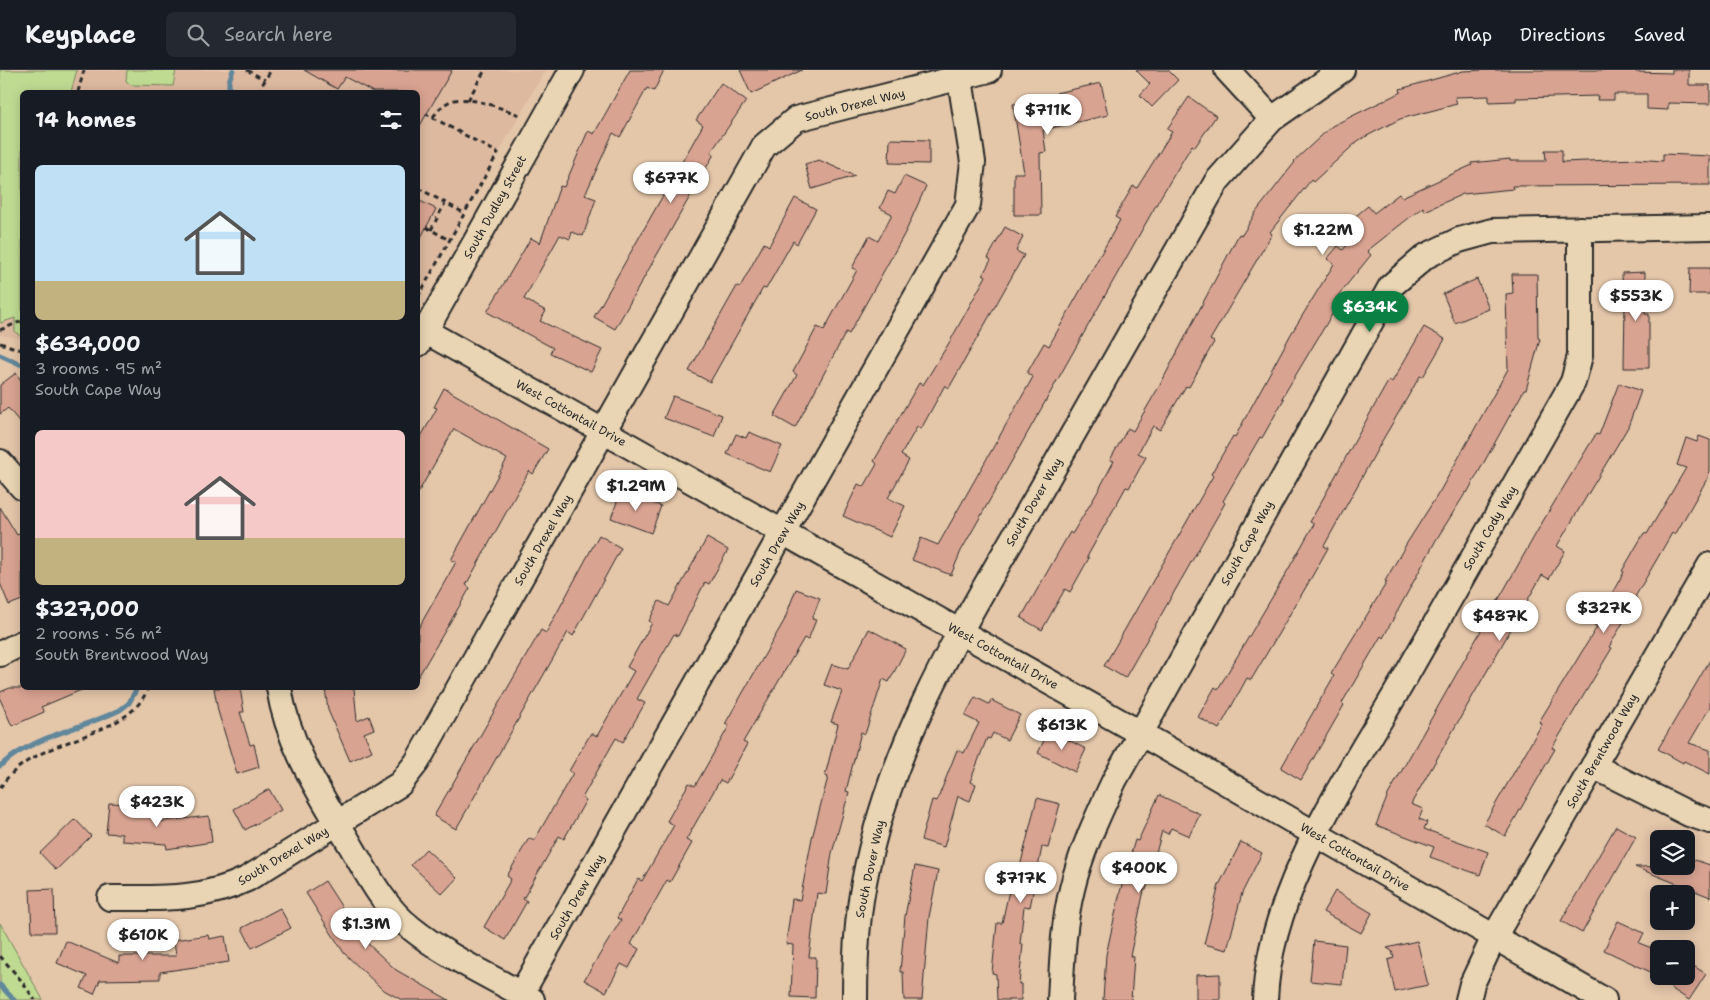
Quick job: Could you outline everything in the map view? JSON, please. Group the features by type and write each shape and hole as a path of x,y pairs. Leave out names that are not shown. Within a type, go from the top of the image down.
{"street":[{"name":"South Dudley Street","path":"421,338 572,70"},
{"name":"South Drexel Way","path":"110,898 196,896 227,888 247,879 396,787 417,762 764,146 796,119 960,79 989,70"},
{"path":"1227,70 1272,119"},
{"name":"South Dover Way","path":"855,1000 862,900 878,824 910,734 960,632 1217,181 1272,119 1342,70"},
{"name":"South Drew Way","path":"527,997 783,533 968,205 973,162 960,79"},
{"name":"South Cape Way","path":"1060,1000 1066,922 1082,855 1114,780 1391,286 1426,256 1459,240 1492,231 1710,228"},
{"name":"South Cody Way","path":"1265,1000 1267,969 1276,929 1316,834 1573,382 1580,356 1580,229"},
{"name":"West Cottontail Drive","path":"421,338 604,432 1140,733 1604,1000"},
{"path":"0,462 20,485"},
{"name":"South Brentwood Way","path":"1468,1000 1472,984 1494,937 1593,766 1704,593 1710,565"},
{"path":"0,654 20,644"},
{"path":"279,690 286,720 299,754 377,890 399,918 427,940 527,997"},
{"path":"1593,766 1689,814 1710,821"}],"path":[{"path":"79,90 84,70"},
{"path":"247,70 265,80"},
{"path":"259,90 270,70"},
{"path":"468,100 485,70"},
{"path":"433,117 448,102 468,100 520,115"},
{"path":"420,293 498,153 426,114"},
{"path":"420,189 464,214"},
{"path":"431,230 445,203"},
{"path":"426,227 449,240"},
{"path":"0,330 20,322"},
{"path":"0,343 20,349"},
{"path":"0,788 12,773 26,761 56,745 125,717 140,703 147,690"},
{"path":"0,956 35,1000"}],"shaded area":[{"path":"0,70 545,70 420,293 420,90 20,90 20,339 0,335"}],"green space":[{"path":"0,70 77,70 72,90 20,90 20,336 15,332 15,318 0,323"},
{"path":"127,70 176,70 173,86 131,85 126,81"},
{"path":"0,923 43,1000 0,1000"}],"building":[{"path":"304,70 452,70 420,126 420,90 369,90 345,77 337,89"},
{"path":"630,70 664,70 654,91 647,88 620,137 613,133 585,195 596,199 583,236 572,232 570,239 560,235 524,299 546,311 540,321 602,350 591,372 550,353 553,348 487,312 531,238 540,243 560,186 564,187 588,131 594,134"},
{"path":"740,70 802,70 751,94"},
{"path":"1136,70 1168,70 1178,80 1152,107 1140,95 1150,84"},
{"path":"1636,70 1636,72 1672,73 1672,70 1689,70 1689,85 1710,85 1710,104 1668,103 1668,110 1647,109 1647,94 1614,94 1614,100 1597,100 1598,96 1516,98 1516,101 1489,102 1489,96 1455,97 1457,104 1400,119 1359,140 1313,182 1311,180 1270,232 1272,234 1210,340 1214,342 1189,387 1186,386 1160,430 1153,426 1138,453 1146,457 1129,488 1126,487 1070,592 1065,589 1042,630 1021,618 1070,532 1072,534 1097,493 1114,461 1110,460 1128,428 1133,431 1160,385 1239,234 1242,235 1256,212 1294,161 1332,126 1401,92 1400,89 1463,71"},
{"path":"721,83 746,101 711,152 714,154 615,329 594,317 703,125 696,120"},
{"path":"1101,83 1108,115 1043,130 1046,152 1040,153 1041,215 1014,215 1014,173 1024,173 1013,104 1057,97 1056,93"},
{"path":"1189,97 1216,116 1195,147 1192,145 1160,198 961,551 951,575 912,560 921,538 938,545 1033,377 1027,373 1044,343 1049,346 1120,220 1115,217 1133,186 1137,188 1172,132 1167,129"},
{"path":"890,139 929,140 929,164 889,163"},
{"path":"1545,150 1562,150 1562,162 1636,159 1663,161 1663,154 1710,156 1710,185 1512,186 1513,189 1463,194 1425,211 1423,207 1367,251 1371,255 1336,298 1340,301 1282,398 1284,399 1262,438 1260,437 1223,501 1225,503 1125,678 1104,666 1213,476 1211,474 1233,436 1235,437 1291,334 1334,264 1327,259 1338,246 1343,250 1359,229 1352,219 1368,206 1374,213 1399,194 1402,197 1472,165 1471,163 1510,159 1510,161 1546,161"},
{"path":"819,160 855,176 812,189 805,164"},
{"path":"904,176 926,186 906,231 849,334 846,332 795,428 774,416 797,375 793,372 817,327 824,330 857,270 852,268 869,236 878,241 892,214 880,208 888,191 895,194"},
{"path":"795,198 816,209 797,244 793,241 766,289 763,288 710,382 689,371 737,286 740,287 764,243 769,246"},
{"path":"420,201 436,209 420,239"},
{"path":"1005,227 1023,237 1016,251 1024,255 949,388 945,385 921,429 917,427 901,455 909,460 888,498 905,506 890,537 843,516 858,484 864,487 877,464 874,461 919,383 923,385 949,343 986,276 983,274 991,260 988,258"},
{"path":"1690,268 1710,268 1710,294 1689,294"},
{"path":"1645,272 1645,314 1649,314 1649,368 1624,368 1625,302 1623,302 1622,273"},
{"path":"1512,274 1537,274 1538,338 1540,339 1526,390 1524,390 1467,493 1436,540 1383,638 1381,636 1342,703 1344,705 1301,780 1281,768 1334,676 1331,674 1387,582 1385,581 1407,543 1440,491 1508,369 1506,294 1513,293"},
{"path":"1477,279 1489,309 1455,323 1443,294"},
{"path":"1424,327 1445,339 1423,377 1420,376 1382,441 1324,546 1328,548 1306,587 1251,680 1247,678 1219,729 1198,717 1215,687 1218,689 1280,584 1314,524 1310,522 1367,419 1389,380 1392,382"},
{"path":"16,373 20,379 20,423 8,408 0,414 0,385"},
{"path":"1619,383 1641,391 1628,427 1557,546 1565,551 1549,579 1542,575 1411,804 1423,809 1419,819 1427,822 1424,829 1488,852 1480,875 1430,857 1434,847 1376,825 1388,795 1543,521 1596,434 1599,435"},
{"path":"444,388 548,449 533,474 529,471 466,585 470,588 420,674 420,625 456,562 451,560 507,459 454,429 420,489 420,438 437,408 434,407"},
{"path":"673,396 722,415 714,437 664,418"},
{"path":"749,432 782,446 770,472 727,454 736,434 746,438"},
{"path":"1699,436 1710,440 1710,471 1707,479 1675,535 1672,533 1635,597 1637,598 1609,647 1612,648 1552,748 1555,749 1505,836 1484,824 1542,724 1539,722 1597,627 1594,625 1624,572 1622,571 1644,533 1647,534 1686,468 1677,465 1686,438 1697,442"},
{"path":"621,491 661,506 651,533 611,518"},
{"path":"0,507 17,535 20,533 20,601 9,605 0,583"},
{"path":"599,535 621,548 573,636 568,632 456,829 434,816 541,630 546,633"},
{"path":"707,538 728,550 709,584 705,582 678,636 674,634 637,699 645,703 623,742 616,738 582,798 586,800 564,839 559,836 523,899 527,901 505,940 484,927 511,879 507,876 529,838 534,841 573,773 569,771 591,733 597,736 634,671 627,667 652,623 649,621 659,601 669,606"},
{"path":"796,589 820,598 812,619 816,620 808,640 804,638 743,742 747,744 726,783 720,780 686,840 692,843 670,882 667,880 631,944 639,949 629,968 621,964 606,992 584,980 621,920 617,918 638,879 642,881 674,825 667,821 689,783 695,786 729,726 725,724 784,621"},
{"path":"869,629 906,649 889,682 883,679 865,734 861,732 846,791 849,792 832,853 826,894 817,893 809,957 816,957 815,998 791,997 793,945 786,944 792,899 800,900 812,838 828,777 825,776 838,724 831,722 842,691 824,685 832,664 848,669"},
{"path":"1710,660 1710,707 1689,743 1710,750 1710,774 1684,761 1683,763 1658,749"},
{"path":"10,688 20,688 20,690 81,690 41,707 44,712 12,726 0,699 0,692"},
{"path":"214,690 240,690 244,712 240,712 250,745 254,744 259,767 237,774 218,711"},
{"path":"325,690 354,690 357,721 369,716 374,729 364,733 372,751 350,761 328,710"},
{"path":"975,697 989,704 991,700 1020,715 1007,740 993,733 990,739 987,738 970,782 976,784 970,801 958,796 944,847 921,840 932,800 937,801 957,750 964,753 979,723 965,716"},
{"path":"1049,730 1086,749 1075,772 1038,753"},
{"path":"269,789 281,810 245,830 234,809"},
{"path":"1159,795 1200,814 1189,836 1171,828 1168,834 1162,831 1146,890 1144,890 1130,956 1134,957 1131,1000 1103,1000 1106,955 1120,892 1135,840 1138,841"},
{"path":"1037,798 1060,804 1048,848 1042,847 1030,907 1024,906 1020,944 1023,944 1019,984 1021,984 1021,1000 997,1000 996,974 992,973 997,923 1002,923 1010,886 1015,887"},
{"path":"109,803 135,804 134,813 157,814 156,822 209,816 212,842 167,849 166,844 122,841 122,834 106,833"},
{"path":"75,819 91,836 56,870 40,853"},
{"path":"1616,826 1636,837 1582,933 1561,921"},
{"path":"1241,842 1262,853 1242,893 1227,950 1204,944 1219,885"},
{"path":"426,849 457,878 442,894 411,865"},
{"path":"1695,860 1710,865 1710,897 1695,891 1695,885 1680,885 1655,875 1695,875"},
{"path":"915,866 938,871 929,917 922,1000 904,1000 903,972 900,972 905,916"},
{"path":"1635,867 1650,867 1650,873"},
{"path":"325,881 352,923 348,925 396,970 449,1000 402,1000 382,989 344,953 306,893"},
{"path":"54,889 55,932 32,932 30,890"},
{"path":"1335,891 1372,913 1361,933 1323,912"},
{"path":"280,908 291,928 252,948 242,928"},
{"path":"1618,921 1644,933 1639,943 1650,947 1650,972 1604,950"},
{"path":"208,935 209,939 225,936 229,962 160,972 160,979 100,980 94,994 81,988 87,976 57,963 66,941 119,963 119,956 176,956 174,940"},
{"path":"1314,941 1346,945 1342,984 1310,981"},
{"path":"1417,941 1428,985 1395,992 1388,960 1394,958 1392,951 1387,948"},
{"path":"1695,967 1706,974 1689,1000 1666,985 1695,985"},
{"path":"1220,974 1220,1000 1196,1000 1196,975"}],"waterway":[{"path":"229,90 229,81 233,70"},
{"path":"0,355 20,364"},
{"path":"0,766 28,747 120,710 129,703 136,690"},
{"path":"0,985 14,1000"}]}
